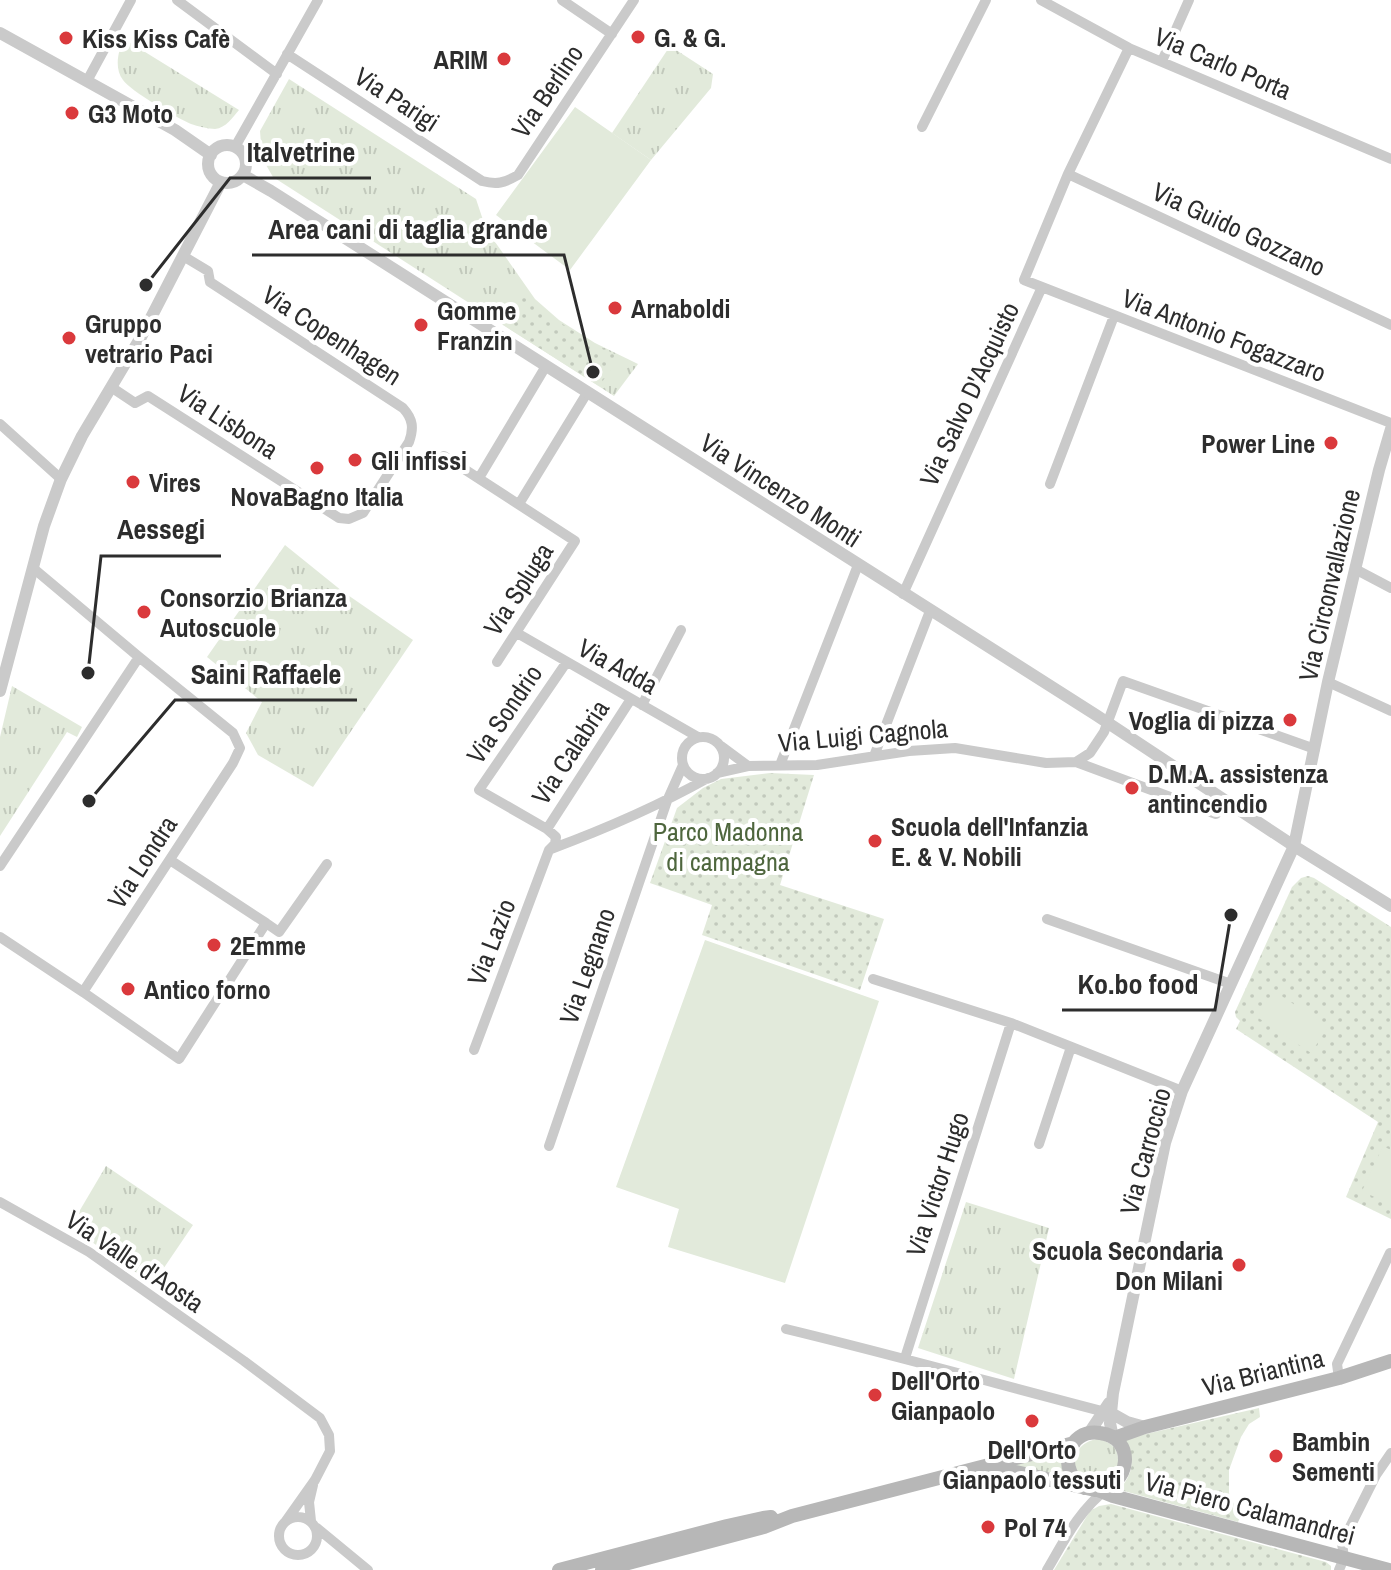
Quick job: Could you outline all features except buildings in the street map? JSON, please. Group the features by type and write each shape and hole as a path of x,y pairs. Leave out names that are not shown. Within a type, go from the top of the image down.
{"main road":[{"name":"Via Briantina","path":"1114,1438 1338,1371 1391,1361"},
{"path":"602,1570 764,1527 792,1516 1074,1443 1092,1429 1114,1438 1124,1452 1125,1463 1120,1477 1099,1489 1016,1472 966,1471"},
{"path":"1074,1443 1068,1457 1073,1478 1099,1489"},
{"name":"Via Piero Calamandrei","path":"1099,1489 1341,1564 1389,1570"},
{"path":"559,1570 763,1518 792,1516"}],"street":[{"path":"87,81 131,0"},
{"path":"177,0 277,74"},
{"path":"235,147 318,0"},
{"path":"562,0 612,34"},
{"name":"Via Berlino","path":"482,181 495,185 518,175 634,0"},
{"path":"922,127 986,0"},
{"name":"Via Carlo Porta","path":"1041,0 1129,48 1391,159"},
{"path":"1162,61 1189,0"},
{"path":"0,33 175,130 211,155"},
{"name":"Via Salvo D'Acquisto","path":"903,594 1042,287 1024,280 1068,174 1129,48"},
{"name":"Via Parigi","path":"287,54 482,181"},
{"path":"224,146 235,147 246,163 243,175 233,182 221,182 210,171 211,155 214,150 224,146"},
{"name":"Via Guido Gozzano","path":"1068,174 1391,325"},
{"name":"Via Vincenzo Monti","path":"243,175 1107,722 1391,906"},
{"path":"0,691 50,507 61,479 82,436 141,337 221,182"},
{"name":"Via Copenhagen","path":"183,256 208,271 210,282 409,414 413,423 409,442 363,513 349,519 339,518 321,507"},
{"name":"Via Antonio Fogazzaro","path":"1042,287 1391,423"},
{"path":"1050,484 1114,316"},
{"path":"479,478 546,366"},
{"name":"Via Lisbona","path":"111,387 135,403 148,396 321,507"},
{"path":"444,456 519,504 587,393"},
{"path":"0,424 61,479"},
{"name":"Via Circonvallazione","path":"1294,846 1328,682 1391,429"},
{"path":"1379,470 1391,476"},
{"name":"Via Spluga","path":"497,662 575,541 519,504"},
{"path":"780,765 858,565"},
{"path":"0,866 139,657 33,568"},
{"path":"1355,569 1391,588"},
{"path":"874,756 930,611"},
{"path":"642,705 681,630"},
{"name":"Via Adda","path":"517,633 698,737"},
{"name":"Via Londra","path":"83,992 240,748 233,733 139,657"},
{"name":"Via Sondrio","path":"547,829 479,790 566,663"},
{"path":"1076,762 1090,753 1104,732 1123,681 1315,749"},
{"path":"1328,682 1391,711"},
{"name":"Via Calabria","path":"547,829 631,699"},
{"path":"698,737 710,738 720,746 724,760 713,775 694,777 683,765 683,751 689,742 698,737"},
{"name":"Via Luigi Cagnola","path":"720,746 748,766"},
{"name":"Via Luigi Cagnola","path":"549,850 667,801 713,775 748,766 817,765 955,748 1046,763 1076,762 1216,814"},
{"name":"Via Legnano","path":"549,1146 667,801 683,765"},
{"path":"547,829 556,837 555,844 549,850"},
{"name":"Via Carroccio","path":"1114,1438 1108,1412 1165,1143 1182,1091 1294,846"},
{"name":"Via Lazio","path":"474,1050 549,850"},
{"path":"170,860 279,932 327,864"},
{"path":"1047,919 1231,984"},
{"path":"0,937 179,1059 266,923"},
{"path":"873,979 1011,1023 1182,1091"},
{"name":"Via Victor Hugo","path":"905,1358 1011,1023"},
{"path":"1039,1144 1071,1047"},
{"name":"Via Valle d'Aosta","path":"0,1202 89,1252 320,1418 329,1435 330,1451 315,1480"},
{"path":"1338,1371 1390,1253"},
{"path":"786,1329 1108,1412 1145,1427"},
{"path":"1077,1406 1090,1413 1092,1429"},
{"name":"Via Carroccio","path":"1092,1429 1108,1412"},
{"path":"1341,1564 1342,1543 1376,1475 1391,1453"},
{"path":"315,1480 286,1521 279,1538 284,1549 295,1554 321,1547 345,1551"},
{"path":"311,1550 317,1539 309,1502 315,1480"},
{"path":"1047,1570 1099,1489"},
{"path":"286,1521 298,1517 313,1524 368,1570"}],"green space":[{"path":"124,39 239,110 226,124 212,129 191,124 155,104 127,85 120,75 118,60"},
{"path":"670,46 713,74 711,88 651,160 612,133"},
{"path":"289,79 476,199 486,229 535,299 559,320 595,343 638,364 614,396 273,177 262,158 260,131"},
{"path":"575,107 651,160 570,270 496,215"},
{"path":"525,290 557,320 620,357 599,386 503,325"},
{"path":"285,545 342,591 413,640 313,787 258,755 246,733 262,702 207,657"},
{"path":"12,686 82,727 77,737 67,732 0,836 0,737"},
{"name":"Parco Madonna di campagna","path":"770,773 814,775 780,885 884,919 860,990 702,935 712,905 650,883 677,808 721,779"},
{"path":"1308,876 1391,927 1391,1219 1346,1197 1378,1122 1236,1029 1240,1021 1235,1012 1292,887"},
{"path":"705,940 879,1001 785,1283 668,1247 679,1209 616,1187"},
{"path":"1274,991 1328,1027 1311,1053 1257,1017"},
{"path":"1383,1146 1391,1150 1391,1205 1362,1191"},
{"path":"106,1166 193,1225 153,1284 70,1227"},
{"path":"966,1202 1049,1228 1014,1379 918,1348"},
{"path":"1259,1408 1260,1417 1249,1424 1241,1437 1229,1470 1229,1493 1240,1517 1238,1522 1120,1490 1131,1465 1124,1439"},
{"path":"1098,1439 1114,1447 1118,1461 1117,1474 1097,1485 1078,1476 1073,1463 1078,1450"},
{"path":"1064,1449 1068,1481 992,1469"},
{"path":"1111,1504 1326,1562 1331,1570 1054,1570 1090,1511"}],"place":[{"name":"G. & G.","path":"638,37"},
{"name":"Kiss Kiss Cafè","path":"66,38"},
{"name":"ARIM","path":"504,59"},
{"name":"G3 Moto","path":"72,113"},
{"name":"Italvetrine","path":"146,285"},
{"name":"Arnaboldi","path":"615,308"},
{"name":"Gomme Franzin","path":"421,325"},
{"name":"Gruppo vetrario Paci","path":"69,338"},
{"name":"Area cani di taglia grande","path":"593,372"},
{"name":"Power Line","path":"1331,443"},
{"name":"Gli infissi","path":"355,460"},
{"name":"NovaBagno Italia","path":"317,468"},
{"name":"Vires","path":"133,482"},
{"name":"Consorzio Brianza Autoscuole","path":"144,612"},
{"name":"Aessegi","path":"88,673"},
{"name":"Voglia di pizza","path":"1290,720"},
{"name":"D.M.A. assistenza antincendio","path":"1132,788"},
{"name":"Saini Raffaele","path":"89,801"},
{"name":"Scuola dell'Infanzia E. & V. Nobili","path":"875,841"},
{"name":"Ko.bo food","path":"1231,915"},
{"name":"2Emme","path":"214,945"},
{"name":"Antico forno","path":"128,989"},
{"name":"Scuola Secondaria Don Milani","path":"1239,1265"},
{"name":"Dell'Orto Gianpaolo","path":"875,1395"},
{"name":"Dell'Orto Gianpaolo tessuti","path":"1032,1421"},
{"name":"Bambin Sementi","path":"1276,1456"},
{"name":"Pol 74","path":"988,1527"}]}
